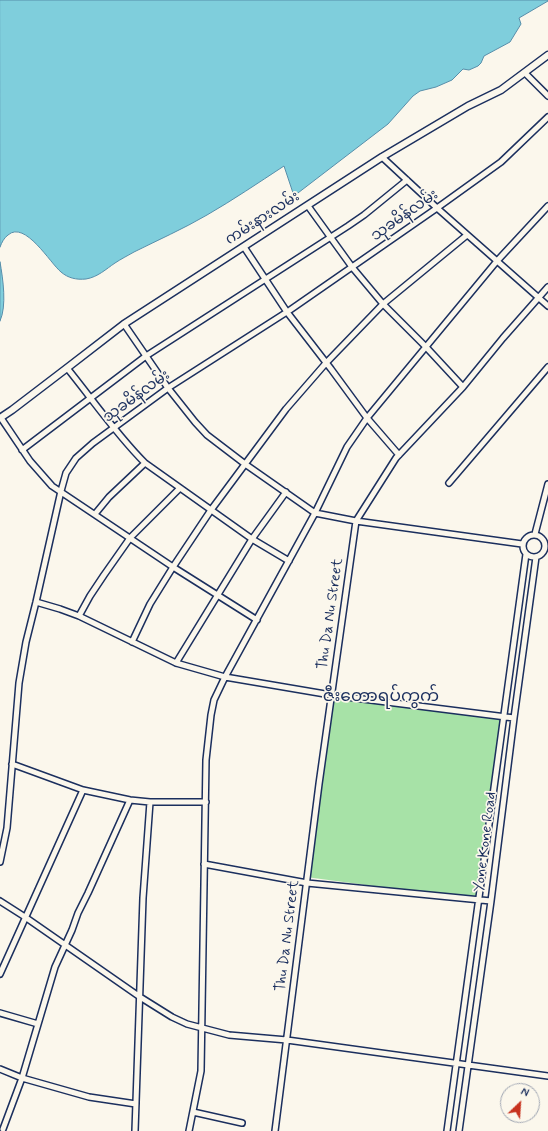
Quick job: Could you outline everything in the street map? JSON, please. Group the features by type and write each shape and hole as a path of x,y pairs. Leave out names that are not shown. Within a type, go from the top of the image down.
{"main road":[{"name":"ကမ်းနားလမ်း","path":"0,418 68,368 124,324 382,158 468,106 501,90 548,55"}],"street":[{"path":"525,73 548,96"},
{"name":"သုခမိန်လမ်း","path":"0,862 7,828 19,683 26,642 61,491 66,473 76,458 92,443 168,388 287,312 502,162 548,117"},
{"path":"382,158 548,306"},
{"path":"22,450 146,356 364,215 406,180"},
{"path":"308,206 352,267 383,304 426,346 463,388"},
{"path":"189,1131 201,1071 206,760 214,700 225,677 315,513 347,447 367,418 426,346 497,262 548,206"},
{"path":"132,642 150,604 173,566 211,510 286,409 326,363 383,304 467,235"},
{"path":"244,247 287,312 367,418 399,455"},
{"name":"Thu Da Nu Street","path":"275,1131 331,695 356,521 399,455 463,388 503,338 548,287"},
{"path":"124,324 168,388 206,435 315,513 356,521 522,544"},
{"path":"449,483 548,367"},
{"path":"68,368 113,428 145,463 252,539 289,561"},
{"path":"0,418 22,450 52,486 257,620"},
{"path":"95,514 109,497 145,463"},
{"path":"535,534 548,484"},
{"path":"79,616 100,580 130,538 180,488"},
{"path":"176,663 252,539 286,492"},
{"path":"447,1131 526,554 522,544 528,536 535,534 542,538 546,550 543,553 536,557 526,554"},
{"name":"Yone Kone Road","path":"459,1131 536,557"},
{"path":"36,602 60,608 79,616 176,663 225,677 331,695 514,718"},
{"path":"516,631 526,633"},
{"path":"12,764 83,790 130,800 150,802 206,802"},
{"path":"0,974 83,790"},
{"path":"9,1131 2,1128 22,1078 55,967 130,800"},
{"path":"135,1131 143,898 150,802"},
{"path":"204,864 307,883 491,901"},
{"path":"0,901 140,996 172,1017 186,1024 229,1035 286,1040 548,1076"},
{"path":"466,1000 477,1001"},
{"path":"0,1013 38,1024"},
{"path":"0,1070 22,1078 89,1097 136,1104"},
{"path":"193,1112 242,1123"}],"green space":[{"path":"331,695 504,716 479,900 306,877"}],"water":[{"path":"0,0 548,1 519,18 521,24 510,42 484,56 478,66 469,70 463,69 452,80 436,87 420,91 413,96 388,124 294,196 284,166 217,209 180,230 134,252 98,275 86,279 76,279 66,276 56,267 37,244 22,233 15,232 8,235 3,240 0,247"},
{"path":"0,262 4,300 0,321"}],"district":[{"name":"ဇီးတောရပ်ကွက်","path":"381,697"}]}
